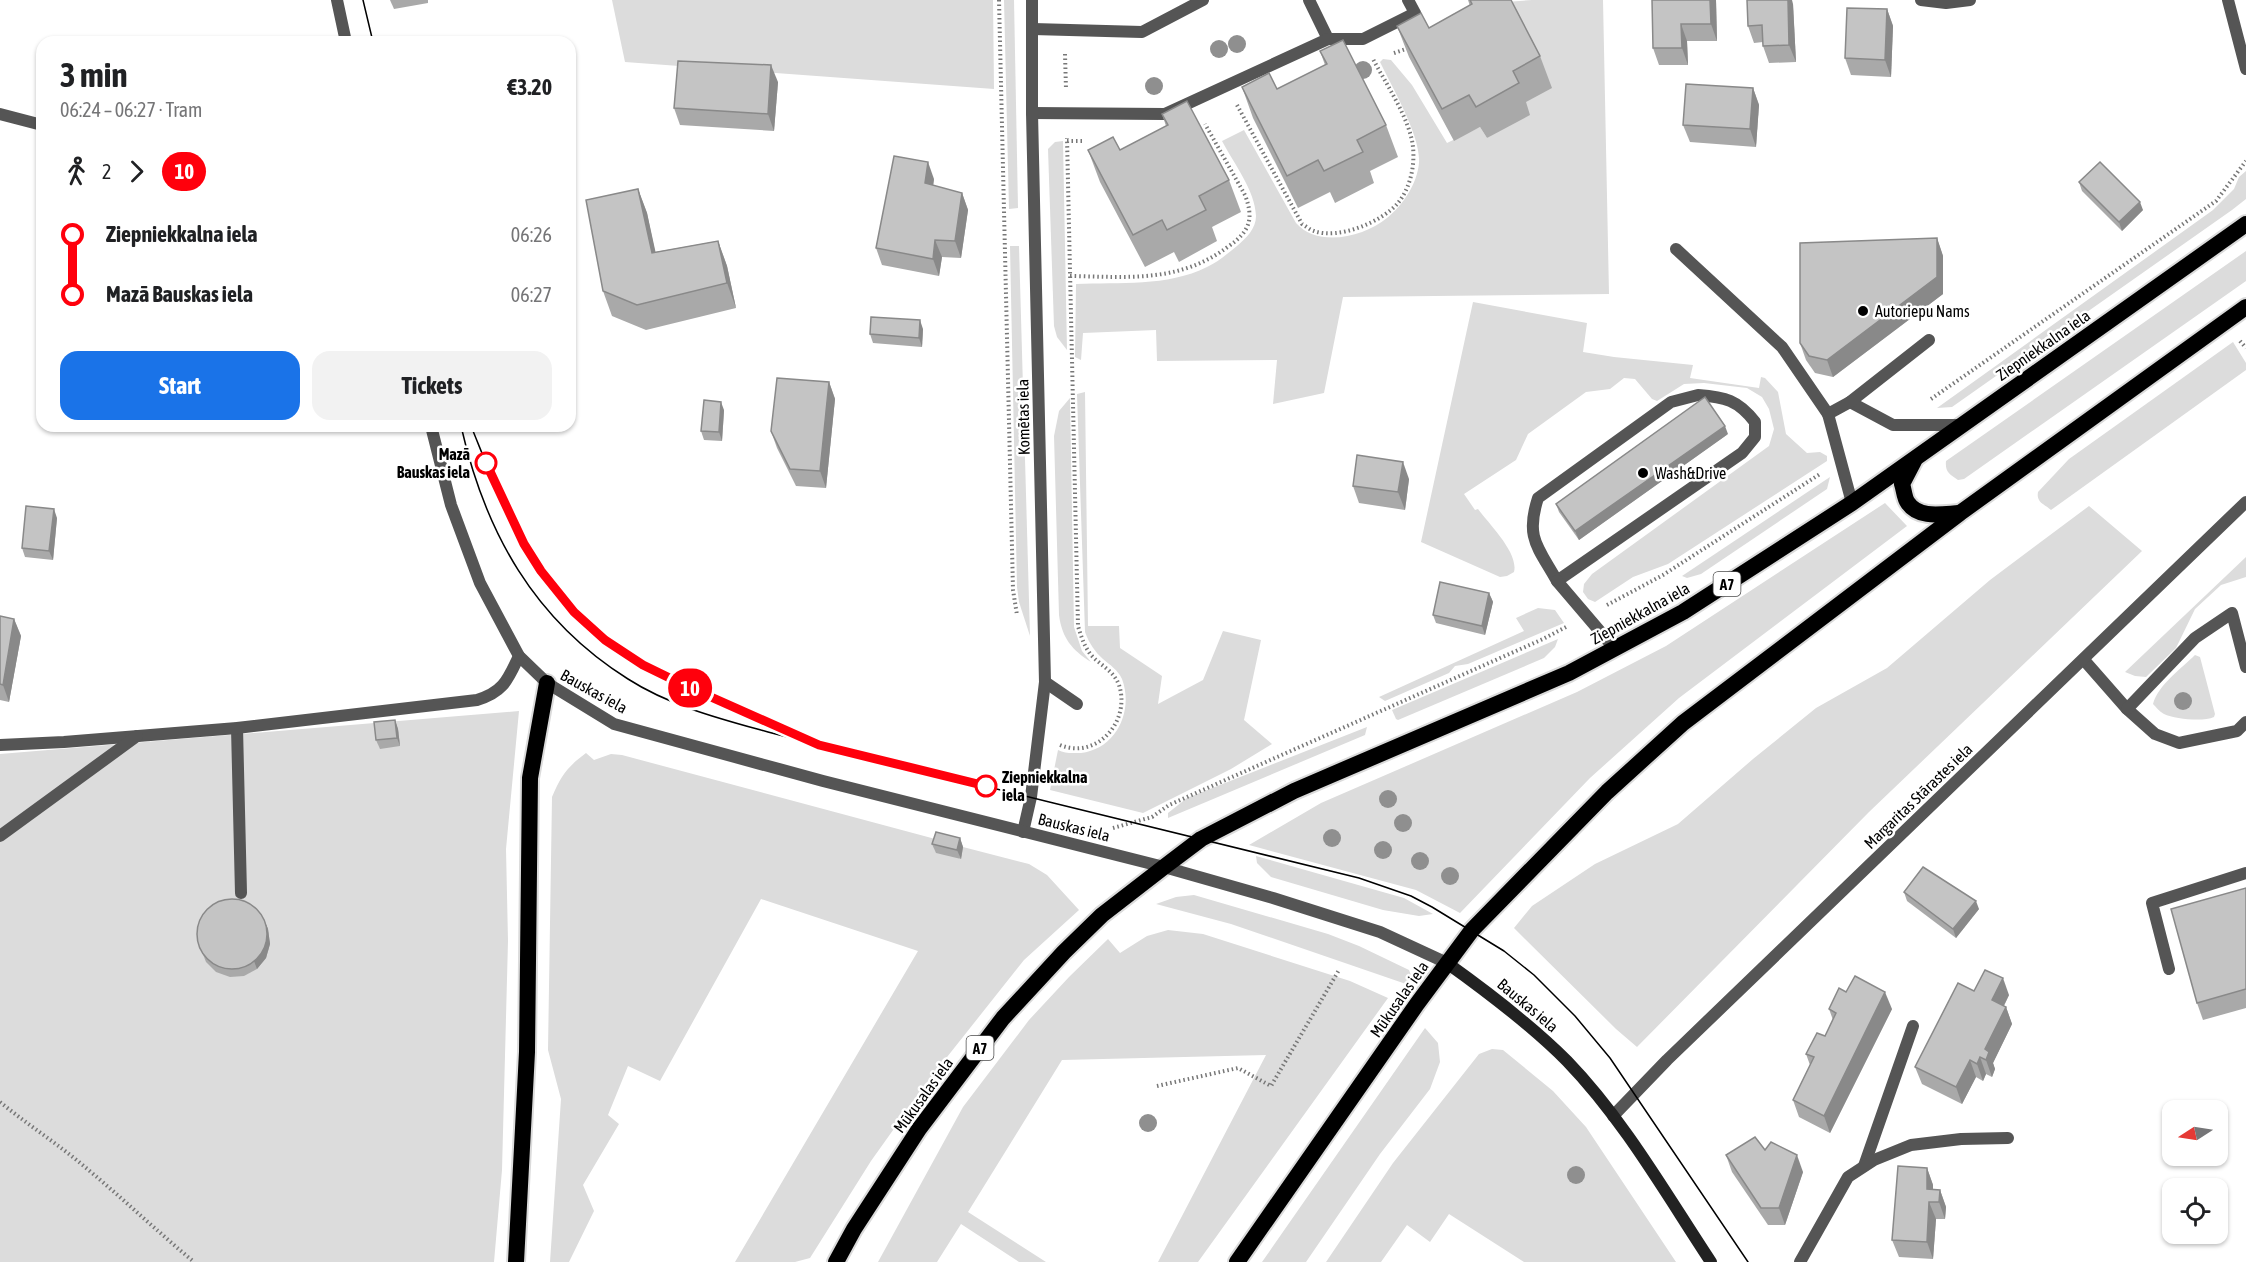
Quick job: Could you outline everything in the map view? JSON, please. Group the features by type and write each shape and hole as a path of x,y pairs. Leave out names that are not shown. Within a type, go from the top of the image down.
{"highway":[{"name":"Ziepniekkalna iela","path":"1164,867 1201,839 1294,791 1569,673 1683,612 1852,502 2246,224"},
{"path":"1447,963 1472,930 1607,792 1683,723 1960,513 2246,307"},
{"path":"1916,457 1902,484 1907,502 1917,510 1931,515 1960,513"},
{"path":"516,1262 527,1052 530,777 547,683"},
{"name":"Mūkusalas iela","path":"836,1262 854,1229 919,1129 1004,1018 1064,952 1102,915 1164,867"},
{"name":"Mūkusalas iela","path":"1237,1262 1447,963"}],"main road":[{"name":"Bauskas iela","path":"1447,963 1508,1006 1568,1062 1613,1116 1711,1262"}],"street":[{"path":"337,0 345,36"},
{"name":"Komētas iela","path":"1023,832 1031,797 1045,682 1032,113 1032,0"},
{"path":"1033,29 1142,32 1203,0"},
{"path":"1309,0 1328,39"},
{"path":"1032,113 1165,114 1328,39 1363,39 1415,13 1408,0"},
{"path":"1921,0 1946,3 1970,0"},
{"path":"2228,0 2246,69"},
{"path":"0,114 36,123"},
{"path":"1676,249 1782,347 1828,414 1852,502"},
{"path":"1828,414 1850,402 1929,340"},
{"path":"1557,581 1742,453 1755,437 1755,422 1734,401 1720,396 1698,395 1671,402 1538,498 1532,517 1533,538 1557,581 1615,648"},
{"path":"1850,402 1893,425 1961,425"},
{"name":"Bauskas iela","path":"433,432 451,505 480,583 519,656 547,683 614,724 823,781 1164,867 1273,898 1380,932 1447,963"},
{"name":"Margaritas Stārastes iela","path":"1613,1116 1667,1060 2084,660 2246,501"},
{"path":"2127,709 2195,638 2232,613 2246,667"},
{"path":"0,745 237,728 477,700 491,696 506,683 519,656"},
{"path":"2084,660 2127,709 2156,734 2179,743 2237,731 2246,722"},
{"path":"1045,682 1077,704"},
{"path":"237,728 241,893"},
{"path":"0,836 138,736"},
{"path":"2169,969 2152,903 2246,873"},
{"path":"1864,1166 1913,1026"},
{"path":"1800,1262 1848,1177 1874,1160 1911,1145 1961,1139 2008,1138"}],"path":[{"path":"999,0 1013,590 1019,626"},
{"path":"1054,743 1067,748 1081,748 1095,745 1106,738 1115,726 1122,699 1119,684 1112,673 1092,656 1083,644 1078,626 1065,30"},
{"path":"1237,105 1302,224 1313,231 1331,234 1346,232 1364,225 1397,205 1409,185 1413,164 1413,145 1406,122 1373,58 1362,60"},
{"path":"1229,110 1247,99"},
{"path":"1196,127 1213,119"},
{"path":"1070,276 1123,277 1174,273 1193,268 1217,256 1238,240 1251,217 1250,208 1205,124"},
{"path":"1067,141 1090,140"},
{"path":"1157,1086 1238,1068 1271,1086 1339,970"},
{"path":"0,1102 35,1131 85,1166 149,1225 194,1262"}],"shaded area":[{"path":"612,0 993,0 994,89 625,62"},
{"path":"1004,0 1014,0 1018,208 1009,209"},
{"path":"1603,0 1609,294 1343,297 1324,393 1273,404 1277,360 1157,361 1156,330 1083,333 1081,360 1075,357 1076,284 1143,282 1176,278 1207,267 1219,260 1250,233 1256,216 1255,206 1243,177 1222,141 1244,130 1296,223 1305,231 1328,237 1354,235 1387,218 1408,194 1419,163 1411,126 1380,62 1383,59 1391,60 1412,85 1447,143 1480,127 1487,138 1524,103 1506,2"},
{"path":"1063,141 1067,350 1057,337 1054,326 1048,149 1055,142"},
{"path":"2246,171 2246,199 2232,210 1952,407 1937,408 2213,210 2234,189 2239,177"},
{"path":"1010,246 1019,246 1030,636 1019,602 1017,587"},
{"path":"2246,251 2246,281 1964,479 1958,480 1948,472 1946,461"},
{"path":"1473,302 1587,323 1583,352 1693,365 1690,378 1759,388 1761,377 1765,378 1778,392 1786,434 1807,453 1820,452 1827,456 1827,461 1668,564 1633,577 1595,602 1588,599 1583,592 1584,584 1592,574 1769,446 1774,429 1769,409 1762,397 1747,388 1704,383 1684,384 1657,401 1652,399 1635,379 1624,378 1610,389 1586,392 1528,434 1516,460 1464,494 1508,548 1514,564 1514,572 1500,577 1421,542"},
{"path":"2233,342 2246,363 2246,370 2051,510 2040,501 2038,492 2069,459"},
{"path":"1085,392 1088,626 1119,626 1120,648 1162,676 1158,704 1203,680 1223,631 1261,640 1244,720 1272,744 1231,769 1143,813 1050,790 1058,750 1066,753 1081,753 1104,744 1119,726 1126,704 1122,679 1095,650 1085,632 1077,394"},
{"path":"1070,398 1074,627 1082,651 1091,662 1069,643 1059,615 1054,436 1059,411"},
{"path":"1830,477 1827,489 1701,574 1687,578 1682,576"},
{"path":"1885,503 1907,526 1679,698 1590,778 1460,913 1416,890 1249,845 1321,803 1577,692 1666,646"},
{"path":"2089,506 2142,551 1869,812 1637,1047 1514,928 1532,906 1595,864 1678,824 1816,708 1887,668 1990,580"},
{"path":"2246,557 2246,577 2221,585 2195,609 2176,648 2146,677 2125,672"},
{"path":"1538,608 1555,610 1564,623 1468,664 1455,666 1449,673 1385,701 1379,697 1524,631 1516,618"},
{"path":"1558,639 1555,647 1544,658 1396,719 1392,710"},
{"path":"2195,655 2200,657 2214,717 2189,719 2164,714 2153,704 2156,697 2177,671"},
{"path":"519,711 506,849 508,941 502,1170 494,1262 0,1262 0,754"},
{"path":"1367,727 1365,735 1168,818 1168,813 1187,798"},
{"path":"586,753 594,760 611,754 622,755 939,840 960,859 963,847 1029,864 1047,875 1079,910 1024,960 928,1081 871,1161 810,1258 795,1262 735,1262 918,951 761,899 660,1081 628,1066 608,1115 619,1124 583,1185 594,1211 569,1262 550,1262 561,1099 548,1050 552,797 565,772"},
{"path":"1256,856 1404,898 1433,914 1419,916 1383,910 1271,877 1257,863"},
{"path":"1194,895 1328,934 1409,970 1411,975 1406,984 1231,924 1156,904 1176,897"},
{"path":"1168,930 1203,934 1350,981 1388,998 1198,1262 1158,1262 1266,1055 1062,1060 968,1212 1046,1262 1019,1262 961,1224 937,1262 878,1262 963,1107 1029,1020 1108,939 1120,953 1147,936"},
{"path":"1425,1028 1438,1043 1440,1062 1430,1089 1380,1154 1306,1262 1262,1262"},
{"path":"1492,1049 1503,1050 1553,1091 1586,1127 1676,1262 1524,1262 1449,1214 1430,1242 1407,1225 1381,1262 1326,1262 1393,1163 1479,1054"}],"building":[{"path":"1470,0 1511,0 1540,56 1513,71 1519,83 1476,107 1469,95 1442,109 1397,26 1421,13 1429,28 1472,4"},
{"path":"1652,0 1710,0 1711,24 1681,24 1682,48 1653,48"},
{"path":"1747,0 1788,0 1789,45 1763,46 1762,25 1748,26"},
{"path":"1847,8 1887,9 1885,60 1845,58"},
{"path":"1343,40 1386,125 1357,140 1363,152 1324,171 1318,160 1287,176 1242,87 1269,73 1277,89 1327,64 1320,51"},
{"path":"678,61 771,65 768,114 674,108"},
{"path":"1686,84 1753,88 1750,129 1683,125"},
{"path":"1187,101 1229,180 1199,196 1206,210 1167,230 1162,220 1133,235 1088,150 1113,137 1120,150 1168,125 1162,114"},
{"path":"894,156 928,162 925,183 962,193 955,241 935,240 933,259 876,248"},
{"path":"2100,162 2140,202 2119,222 2079,182"},
{"path":"638,189 652,253 718,241 727,283 637,305 603,291 586,200"},
{"name":"Autoriepu Nams","path":"1937,238 1937,277 1827,360 1809,356 1800,343 1800,243"},
{"path":"871,317 920,320 919,338 870,334"},
{"path":"777,378 829,382 820,471 790,469 771,431"},
{"name":"Wash&Drive","path":"1705,397 1725,426 1575,531 1556,504"},
{"path":"704,400 721,402 719,432 701,431"},
{"path":"1357,455 1403,462 1398,492 1353,486"},
{"path":"26,506 54,509 49,551 22,548"},
{"path":"1440,582 1489,593 1482,626 1433,615"},
{"path":"0,616 14,619 3,685 0,684"},
{"path":"395,720 397,738 376,740 374,722"},
{"path":"936,832 960,838 957,850 932,844"},
{"path":"1923,867 1976,901 1953,929 1904,892"},
{"path":"2246,888 2246,989 2197,1003 2171,909"},
{"path":"232,899 245,902 257,909 264,921 267,934 264,947 257,959 245,966 232,969 219,966 207,959 200,947 197,934 200,921 207,909 219,902"},
{"path":"1985,970 2003,978 1992,1000 2006,1007 1985,1049 1989,1052 1986,1060 1980,1057 1977,1064 1970,1060 1956,1087 1915,1067 1958,983 1974,991"},
{"path":"1855,976 1885,992 1824,1116 1793,1100 1814,1057 1806,1054 1817,1033 1825,1036 1836,1013 1829,1009 1839,988 1846,992"},
{"path":"1755,1137 1765,1150 1771,1142 1797,1155 1779,1208 1761,1208 1726,1155"},
{"path":"1898,1166 1927,1168 1927,1189 1940,1190 1939,1202 1929,1202 1927,1242 1892,1240"}],"tram line":[{"path":"363,0 372,36"},
{"path":"463,432 484,502 500,537 518,570 540,601 595,656 628,679 661,697 696,711 768,732 1359,878 1411,896 1504,951 1534,975 1575,1016 1610,1058 1748,1262"},
{"path":"474,432 519,537 540,571 577,615 618,648 663,674 777,727"},
{"name":"10","path":"486,463 524,544 541,571 574,612 605,640 643,665 819,745 986,786"}],"place":[{"name":"Autoriepu Nams","path":"1863,311"},
{"name":"Mazā Bauskas iela","path":"486,463"},
{"name":"Wash&Drive","path":"1643,473"},
{"name":"Ziepniekkalna iela","path":"986,786"}]}
